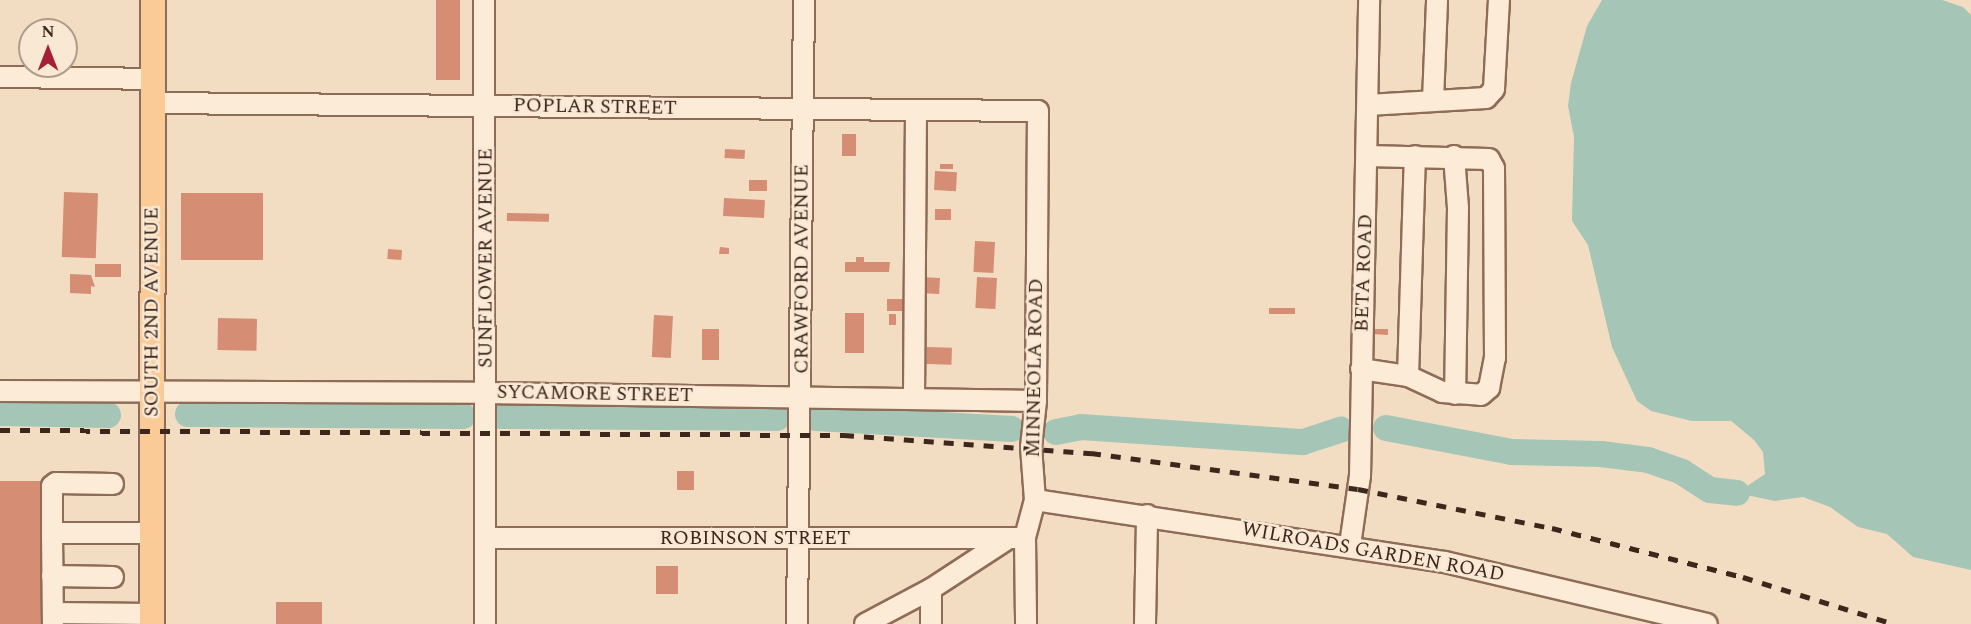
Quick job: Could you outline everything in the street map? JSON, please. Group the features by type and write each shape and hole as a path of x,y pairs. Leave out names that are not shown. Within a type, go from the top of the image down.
{"main road":[{"name":"SOUTH 2ND AVENUE","path":"152,619 153,0"}],"street":[{"name":"SUNFLOWER AVENUE","path":"484,0 486,106 485,624"},
{"name":"CRAWFORD AVENUE","path":"796,624 796,538 801,396 804,0"},
{"name":"BETA ROAD","path":"1350,545 1360,476 1369,0"},
{"path":"1433,101 1437,0"},
{"path":"1368,105 1486,98 1494,89 1499,0"},
{"path":"0,77 153,79"},
{"name":"POPLAR STREET","path":"153,103 1038,111"},
{"path":"914,399 916,110"},
{"name":"MINNEOLA ROAD","path":"1026,624 1017,538 1035,500 1031,447 1036,401 1038,111"},
{"path":"1361,369 1408,376 1455,394 1481,395 1489,388 1494,358 1494,168 1489,159 1454,156 1367,156"},
{"path":"1408,376 1415,156"},
{"path":"1454,156 1458,208 1455,394"},
{"name":"SYCAMORE STREET","path":"0,391 801,396 1036,401"},
{"path":"113,484 56,483 52,486 53,618 152,619"},
{"name":"WILROADS GARDEN ROAD","path":"1035,500 1350,545 1556,585 1701,623"},
{"path":"1145,624 1146,515"},
{"path":"52,533 152,532"},
{"name":"ROBINSON STREET","path":"486,538 1017,538"},
{"path":"865,624 931,589 1017,538"},
{"path":"52,576 113,577"},
{"path":"931,589 931,624"}],"shaded area":[{"path":"1602,0 1942,0 1963,7 1971,15 1971,570 1913,557 1887,534 1858,527 1830,507 1803,497 1775,501 1737,493 1765,474 1763,452 1754,440 1731,421 1692,421 1651,411 1637,401 1612,347 1588,245 1572,221 1574,137 1568,106 1571,83 1587,26"}],"building":[{"path":"436,0 460,0 460,80 436,80"},
{"path":"842,134 856,134 856,156 842,156"},
{"path":"725,149 745,150 745,159 725,158"},
{"path":"940,164 953,164 953,169 940,169"},
{"path":"935,171 957,172 956,191 934,190"},
{"path":"749,180 767,180 767,191 749,191"},
{"path":"64,192 98,193 96,258 62,257"},
{"path":"181,193 263,193 263,260 181,260"},
{"path":"724,198 765,200 764,218 723,216"},
{"path":"935,209 951,209 951,220 935,220"},
{"path":"507,213 549,214 549,222 507,221"},
{"path":"975,241 995,242 993,273 973,272"},
{"path":"720,247 729,248 729,254 719,254"},
{"path":"388,249 402,250 401,260 387,259"},
{"path":"856,257 864,257 864,262 890,262 889,272 845,272 845,262 856,262"},
{"path":"95,264 121,264 121,277 95,277"},
{"path":"70,274 91,275 95,287 91,286 91,294 70,293"},
{"path":"921,277 940,278 939,294 920,293"},
{"path":"977,277 997,278 995,309 975,308"},
{"path":"887,299 903,299 903,311 887,311"},
{"path":"1269,308 1295,308 1295,314 1269,314"},
{"path":"845,313 864,313 864,353 845,353"},
{"path":"889,314 896,314 896,325 889,325"},
{"path":"654,315 673,316 671,358 652,357"},
{"path":"218,318 257,319 256,351 217,350"},
{"path":"702,329 719,329 719,360 702,360"},
{"path":"1371,329 1388,329 1388,335 1371,334"},
{"path":"927,347 952,348 951,365 926,364"},
{"path":"677,471 694,471 694,490 677,490"},
{"path":"0,481 43,481 43,624 0,624"},
{"path":"656,566 678,566 678,594 656,594"},
{"path":"276,602 322,602 322,624 276,624"}],"waterway":[{"path":"0,413 108,415"},
{"path":"188,414 463,416"},
{"path":"501,416 777,418"},
{"path":"816,418 1012,429"},
{"path":"1056,432 1081,427 1303,442 1341,430"},
{"path":"1386,428 1512,452 1601,454 1648,460 1682,472 1710,490 1737,493"}],"railway":[{"path":"0,430 844,435 1091,453 1358,489 1552,528 1743,577 1894,624"}]}
